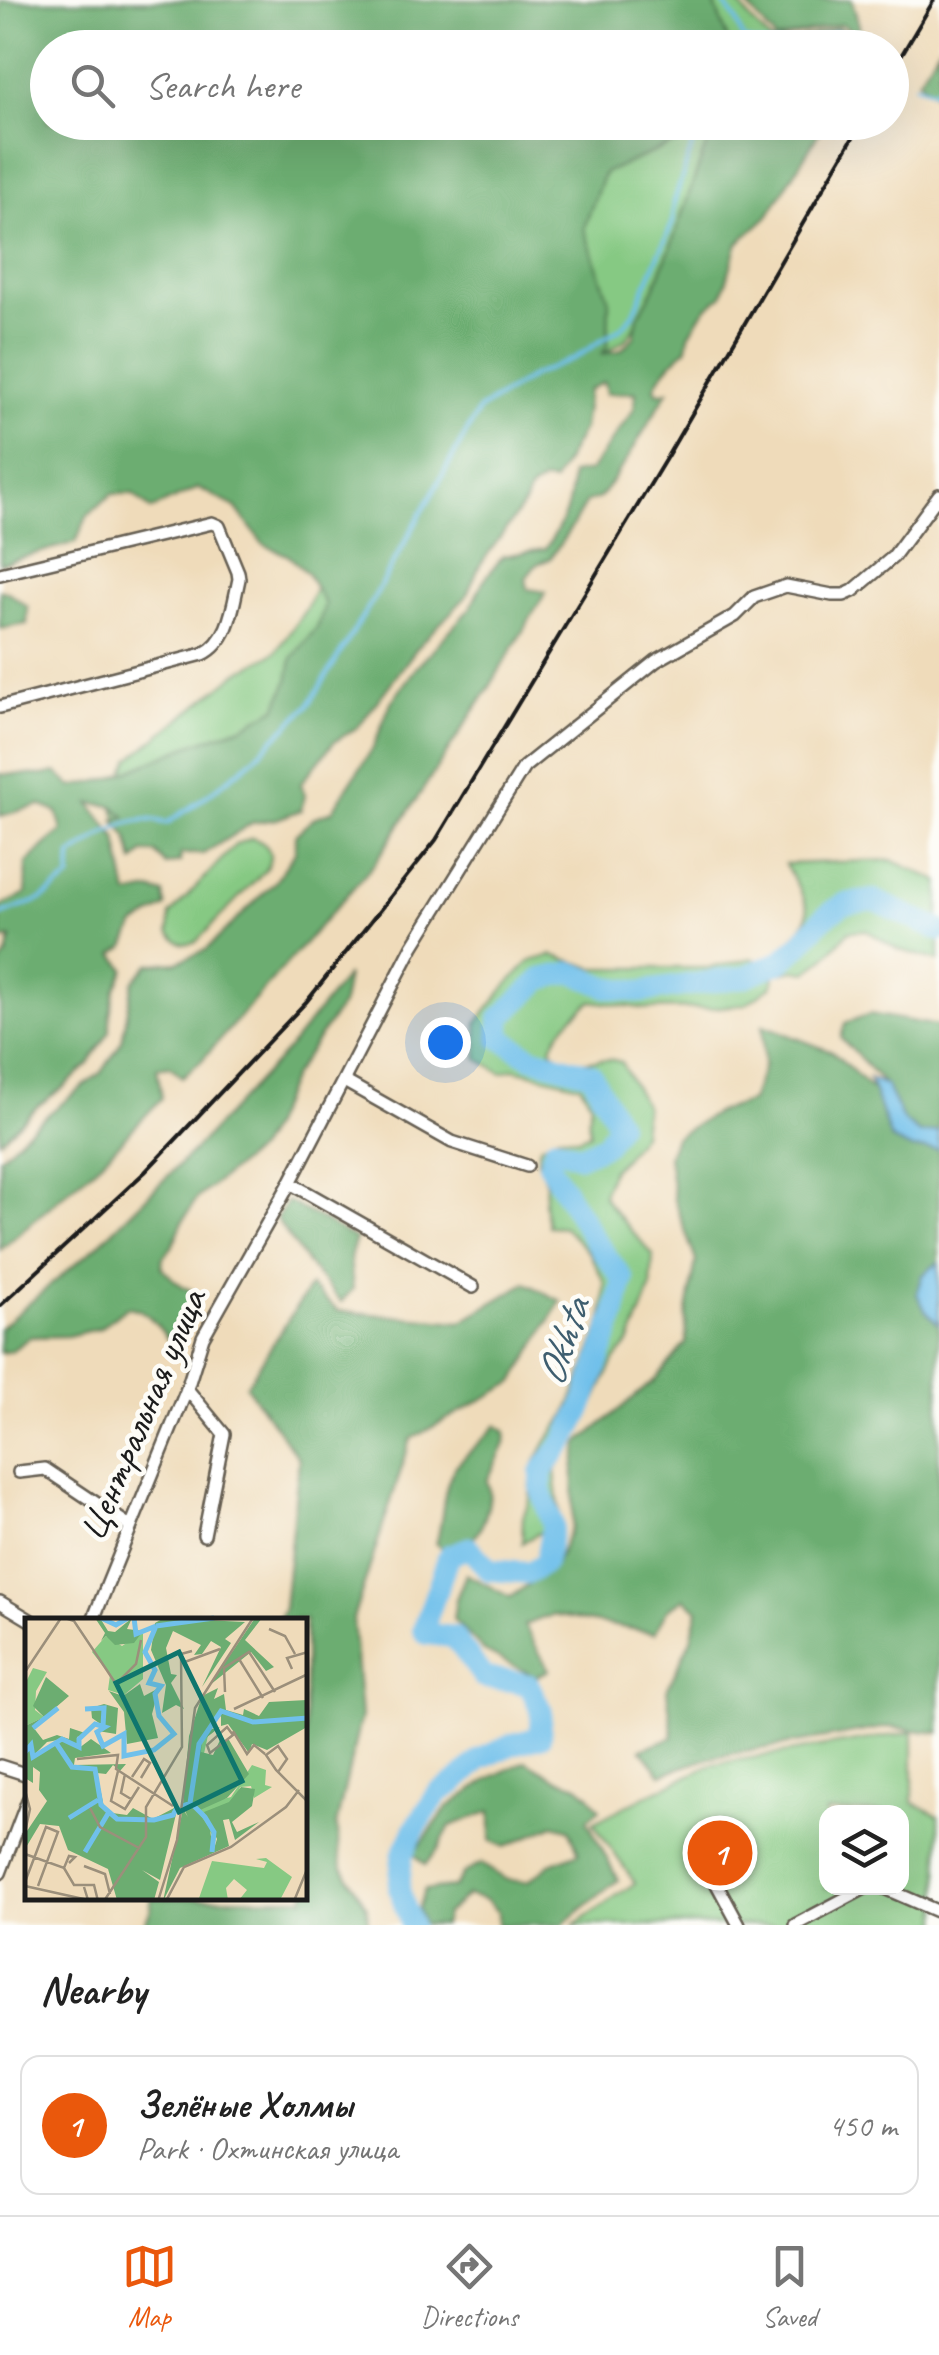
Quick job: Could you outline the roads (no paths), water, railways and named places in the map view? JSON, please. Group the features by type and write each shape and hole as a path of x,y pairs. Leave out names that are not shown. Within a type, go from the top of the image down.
{"street":[{"path":"934,513 939,495"},
{"name":"Центральная улица","path":"94,1618 187,1389 203,1336 290,1183 413,946 524,767 656,662 735,616 754,597 786,586 832,595 853,591 893,557 934,513"},
{"path":"0,574 212,523 219,526 239,578 224,635 216,648 0,707"},
{"path":"344,1081 452,1142 527,1166"},
{"path":"290,1183 473,1287"},
{"path":"187,1389 224,1434 204,1534"},
{"path":"19,1472 46,1469 130,1526"},
{"path":"0,1602 27,1618"},
{"path":"0,1766 25,1775"},
{"path":"0,1873 22,1833"},
{"path":"699,1851 739,1925"},
{"path":"795,1925 852,1895"},
{"path":"900,1895 939,1912"}],"water":[{"path":"869,1078 886,1085 903,1120 920,1134 939,1131 939,1150 912,1149 891,1139"},
{"path":"939,1262 938,1324 917,1294 923,1275"}],"waterway":[{"path":"721,0 740,30"},
{"path":"915,85 934,91 939,86"},
{"path":"0,915 42,899 70,878 71,856 105,834 134,822 167,823 200,801 250,762 309,705 479,410 534,375 575,358 622,327 633,315 673,222 674,202 694,140"},
{"name":"Okhta","path":"411,1925 399,1889 402,1856 414,1830 438,1793 481,1759 540,1737 542,1712 529,1685 484,1678 454,1637 427,1634 423,1630 449,1555 469,1548 489,1570 529,1573 545,1563 553,1525 541,1490 541,1472 565,1441 582,1409 615,1316 623,1279 549,1165 555,1147 580,1156 606,1144 618,1124 591,1074 531,1057 500,1038 500,1018 542,979 572,972 607,987 640,992 744,977 780,962 823,918 844,904 874,900 939,930"}],"railway":[{"path":"909,42 934,0"},
{"path":"0,1306 145,1172 307,1001 436,840 852,140"}],"place":[{"name":"Зелёные Холмы","path":"720,1853"}]}
